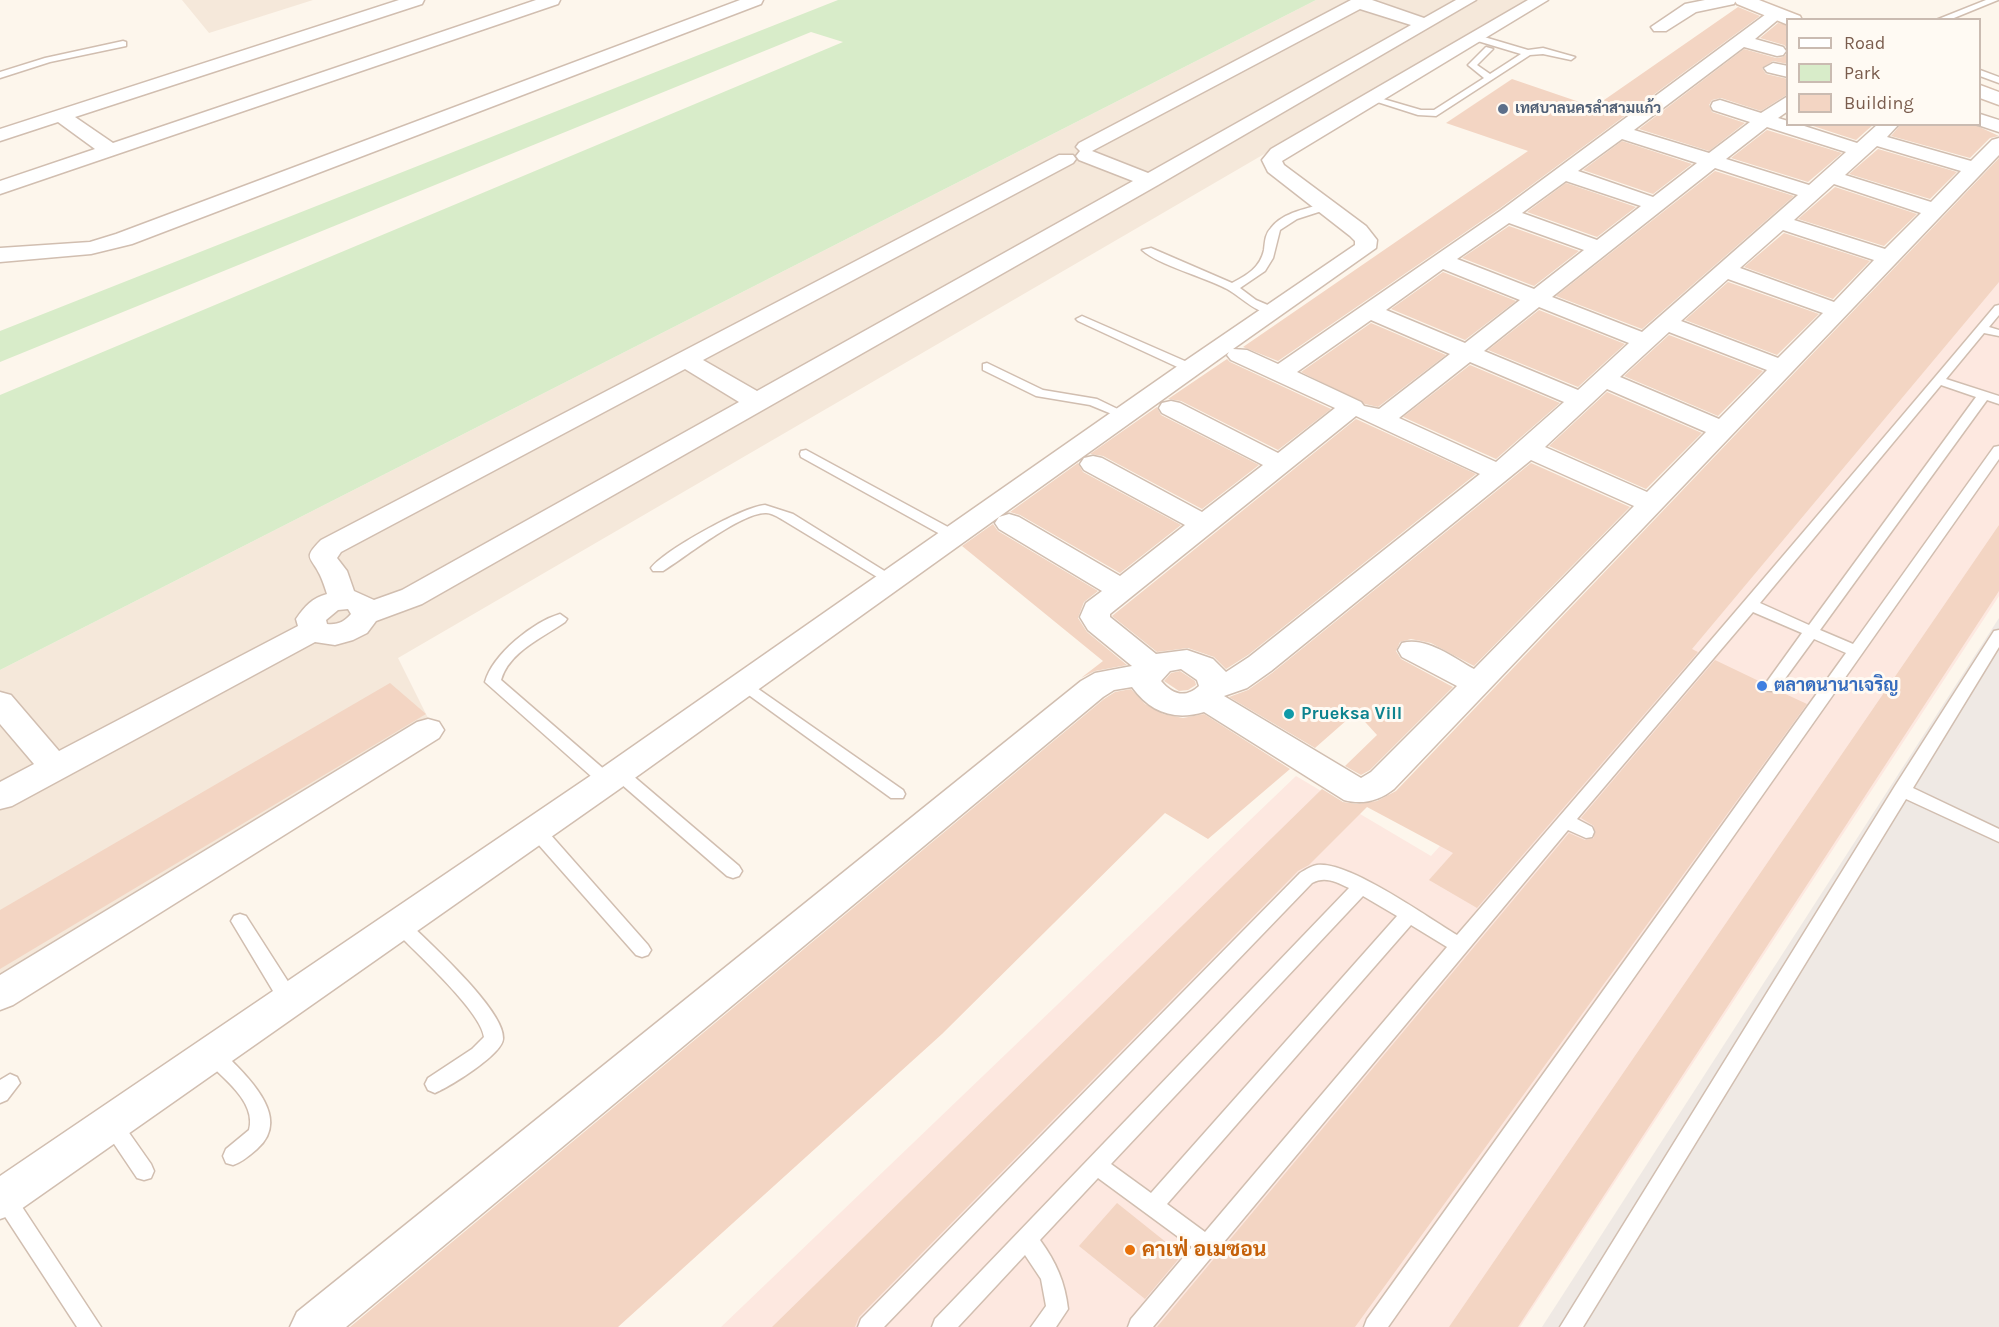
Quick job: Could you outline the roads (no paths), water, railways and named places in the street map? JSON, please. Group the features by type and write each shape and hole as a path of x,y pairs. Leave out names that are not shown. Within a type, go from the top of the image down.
{"street":[{"path":"0,135 416,0"},
{"path":"0,188 552,0"},
{"path":"0,255 92,248 124,239 755,0"},
{"path":"0,797 313,630 311,619 318,610 329,603 355,607 411,597 1468,0"},
{"path":"2,1198 613,777 1190,368 1365,248 1366,240 1358,231 1275,168 1272,160 1278,153 1373,99 1482,43 1540,0"},
{"path":"1660,27 1691,8 1728,0"},
{"path":"1743,0 1788,18"},
{"path":"355,607 323,560 323,554 331,546 1079,154 1361,2 1426,24"},
{"path":"1280,373 1442,261 1621,132 1699,100 1742,40 1772,18"},
{"path":"316,33 335,42"},
{"path":"1742,40 1779,63"},
{"path":"354,51 373,61"},
{"path":"190,74 209,84"},
{"path":"1981,91 1999,99"},
{"path":"227,94 245,105"},
{"path":"1699,100 1765,121 1786,124"},
{"path":"1382,419 1786,103"},
{"path":"61,116 111,151"},
{"path":"1981,120 1999,126"},
{"path":"1798,126 1876,138 1976,169"},
{"path":"1621,132 1711,161 1934,210"},
{"path":"1352,406 1096,610 1095,617 1098,623 1147,672 1157,697 1166,702 1187,705 1236,680 1260,664 1528,449 1645,341 1876,138"},
{"path":"1210,692 1356,791 1366,791 1396,769 1999,144"},
{"path":"1079,154 1151,181"},
{"path":"1563,173 1655,204"},
{"path":"1507,215 1599,248"},
{"path":"1780,222 1889,258"},
{"path":"1442,261 1645,341"},
{"path":"1726,271 1838,311"},
{"path":"1369,311 1580,400"},
{"path":"1666,323 1782,368"},
{"path":"1239,355 1498,473"},
{"path":"685,359 757,402"},
{"path":"1604,379 1722,430"},
{"path":"1171,408 1281,464"},
{"path":"1528,449 1651,504"},
{"path":"1093,464 1204,524"},
{"path":"1009,523 1120,590"},
{"path":"1413,650 1478,684"},
{"path":"312,1327 1092,689 1106,681 1147,672 1171,660 1192,661 1209,671 1210,692"},
{"path":"0,703 54,767"},
{"path":"0,994 428,730"}],"lane":[{"path":"1946,18 1994,0"},
{"path":"1491,77 1472,65 1482,43 1528,53 1543,51 1571,57"},
{"path":"0,75 48,60 123,44"},
{"path":"1373,99 1429,115 1436,113 1528,53"},
{"path":"1981,73 1999,80"},
{"path":"1232,287 1260,272 1266,264 1270,238 1276,228 1308,211 1328,206"},
{"path":"1147,250 1232,287 1252,302 1273,312"},
{"path":"1139,1327 1177,1293 1206,1245 1459,945 1751,605 1999,308"},
{"path":"1082,319 1190,368"},
{"path":"1981,329 1999,333"},
{"path":"987,367 1040,393 1093,402 1124,416"},
{"path":"1937,380 1999,400"},
{"path":"1772,687 1984,395"},
{"path":"1375,1327 1683,887 1999,450"},
{"path":"806,454 954,536"},
{"path":"658,568 734,521 762,509 772,509 892,580"},
{"path":"1751,605 1855,651"},
{"path":"560,619 507,656 494,671 493,682 734,871"},
{"path":"1571,1327 1901,790 1999,635"},
{"path":"744,684 897,794"},
{"path":"1901,790 1999,837"},
{"path":"1567,822 1586,832"},
{"path":"536,830 642,950"},
{"path":"869,1327 1287,894 1306,878 1317,872 1336,874 1361,886 1459,945"},
{"path":"943,1327 1361,886"},
{"path":"1152,1207 1408,916"},
{"path":"240,921 290,1000"},
{"path":"399,924 461,987 492,1024 494,1040 479,1055 435,1084"},
{"path":"212,1054 251,1097 262,1118 258,1134 233,1156"},
{"path":"111,1123 144,1171"},
{"path":"1097,1165 1206,1245"},
{"path":"2,1198 90,1327"},
{"path":"1026,1239 1052,1275 1056,1292 1057,1309 1042,1327"}],"place":[{"name":"เทศบาลนครลำสามแก้ว","path":"1503,109"},
{"name":"ตลาดนานาเจริญ","path":"1762,686"},
{"name":"Prueksa Vill","path":"1289,714"},
{"name":"คาเฟ่ อเมซอน","path":"1130,1250"}]}
